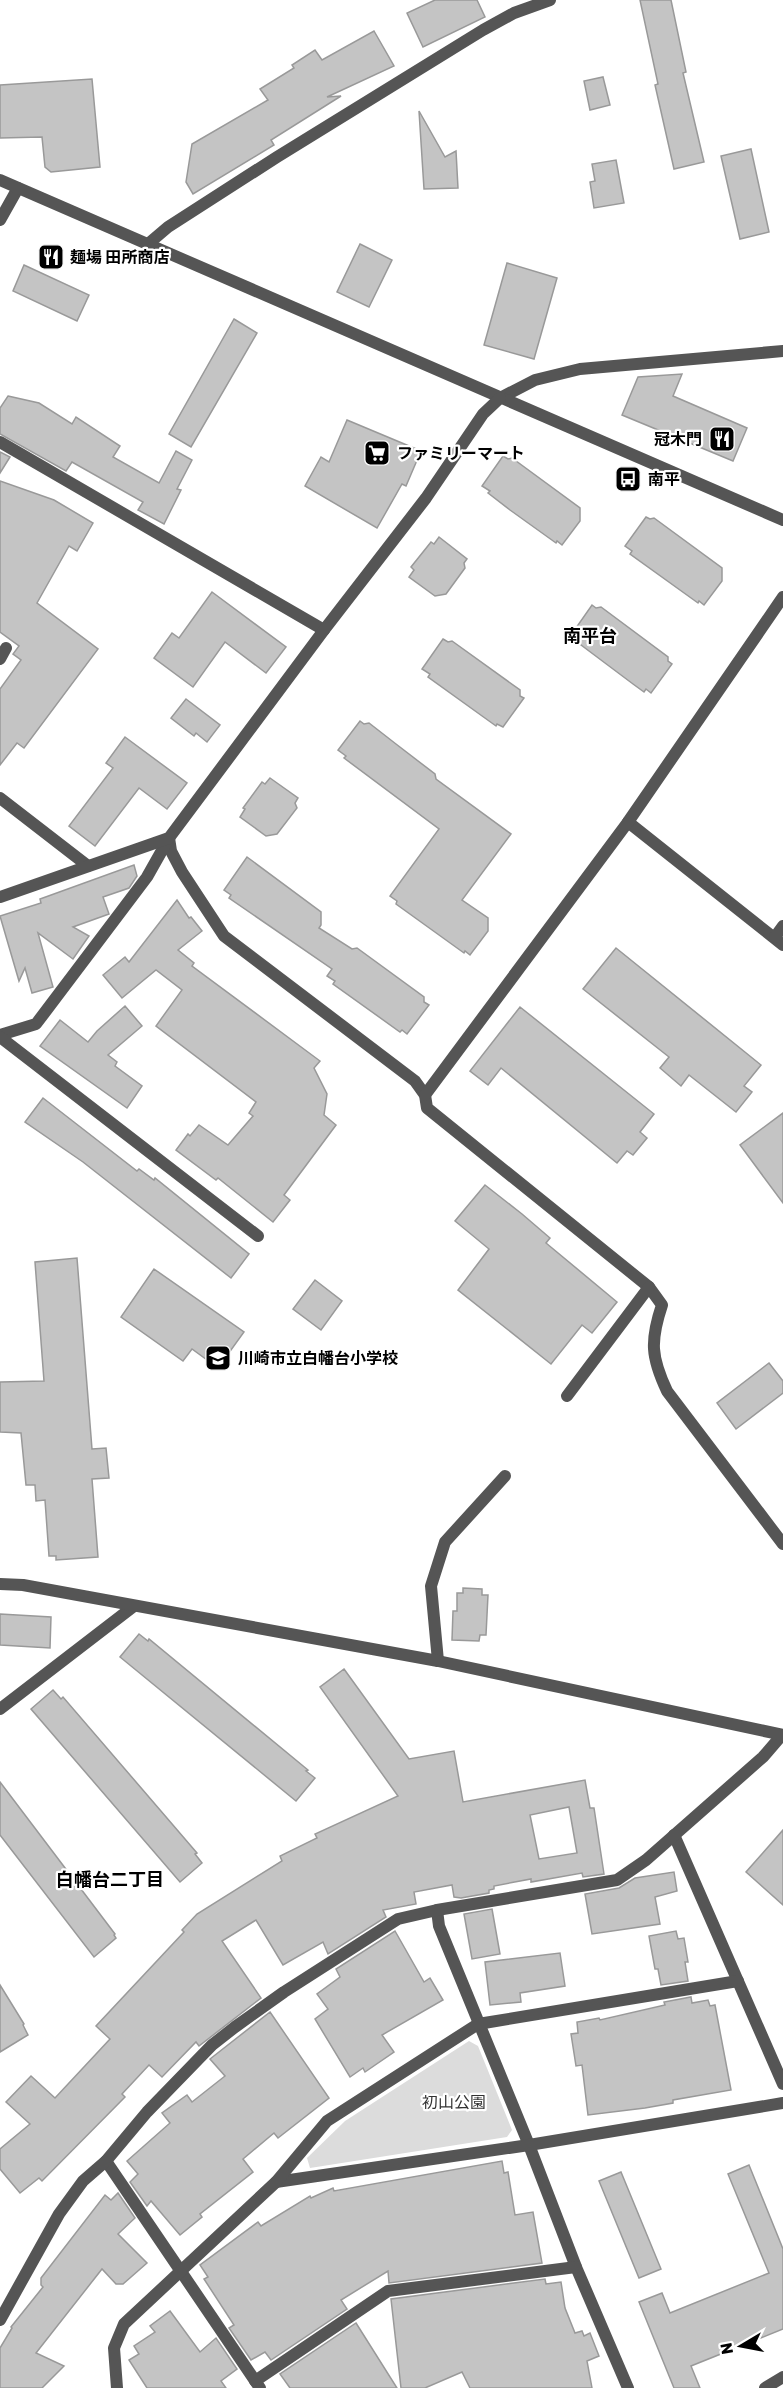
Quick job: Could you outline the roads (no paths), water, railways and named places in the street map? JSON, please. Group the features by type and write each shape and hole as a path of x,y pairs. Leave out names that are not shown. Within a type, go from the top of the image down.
{"street":[{"path":"147,244 168,227 277,157 483,30 514,13 550,0"},
{"path":"0,180 783,520"},
{"path":"0,220 18,188"},
{"path":"0,1036 36,1024 147,877 169,838 426,498 483,414 500,398 536,380 580,369 783,351"},
{"path":"0,442 324,630"},
{"path":"425,1095 628,822 783,597"},
{"path":"0,798 88,866"},
{"path":"628,822 779,941 783,926"},
{"path":"0,897 169,838"},
{"path":"169,838 171,851 182,872 224,936 415,1081 425,1095 427,1108 649,1287 662,1305 654,1329 653,1350 657,1369 667,1391 783,1544"},
{"path":"0,1036 258,1236"},
{"path":"567,1396 649,1287"},
{"path":"438,1661 431,1586 445,1542 505,1476"},
{"path":"0,1584 23,1585 438,1661 783,1735"},
{"path":"0,1709 134,1606"},
{"path":"0,2320 60,2214 83,2181 106,2161 147,2112 212,2045 236,2027 285,1992 398,1919 437,1910 617,1880 646,1860 763,1757 783,1735"},
{"path":"674,1835 783,2084"},
{"path":"437,1910 439,1926 478,2024 529,2145 576,2267 628,2388"},
{"path":"117,2388 114,2348 124,2324 276,2182 327,2121 478,2024 738,1981"},
{"path":"276,2182 529,2145 783,2103"},
{"path":"106,2161 257,2384 388,2291 576,2267"},
{"path":"765,2388 783,2377"}],"place":[{"name":"麺場 田所商店","path":"51,257"},
{"name":"冠木門","path":"722,439"},
{"name":"ファミリーマート","path":"377,453"},
{"name":"南平","path":"628,479"},
{"name":"川崎市立白幡台小学校","path":"218,1358"}],"district":[{"name":"南平台","path":"590,636"},
{"name":"白幡台二丁目","path":"110,1880"}],"park label":[{"name":"初山公園","path":"454,2102"}]}
